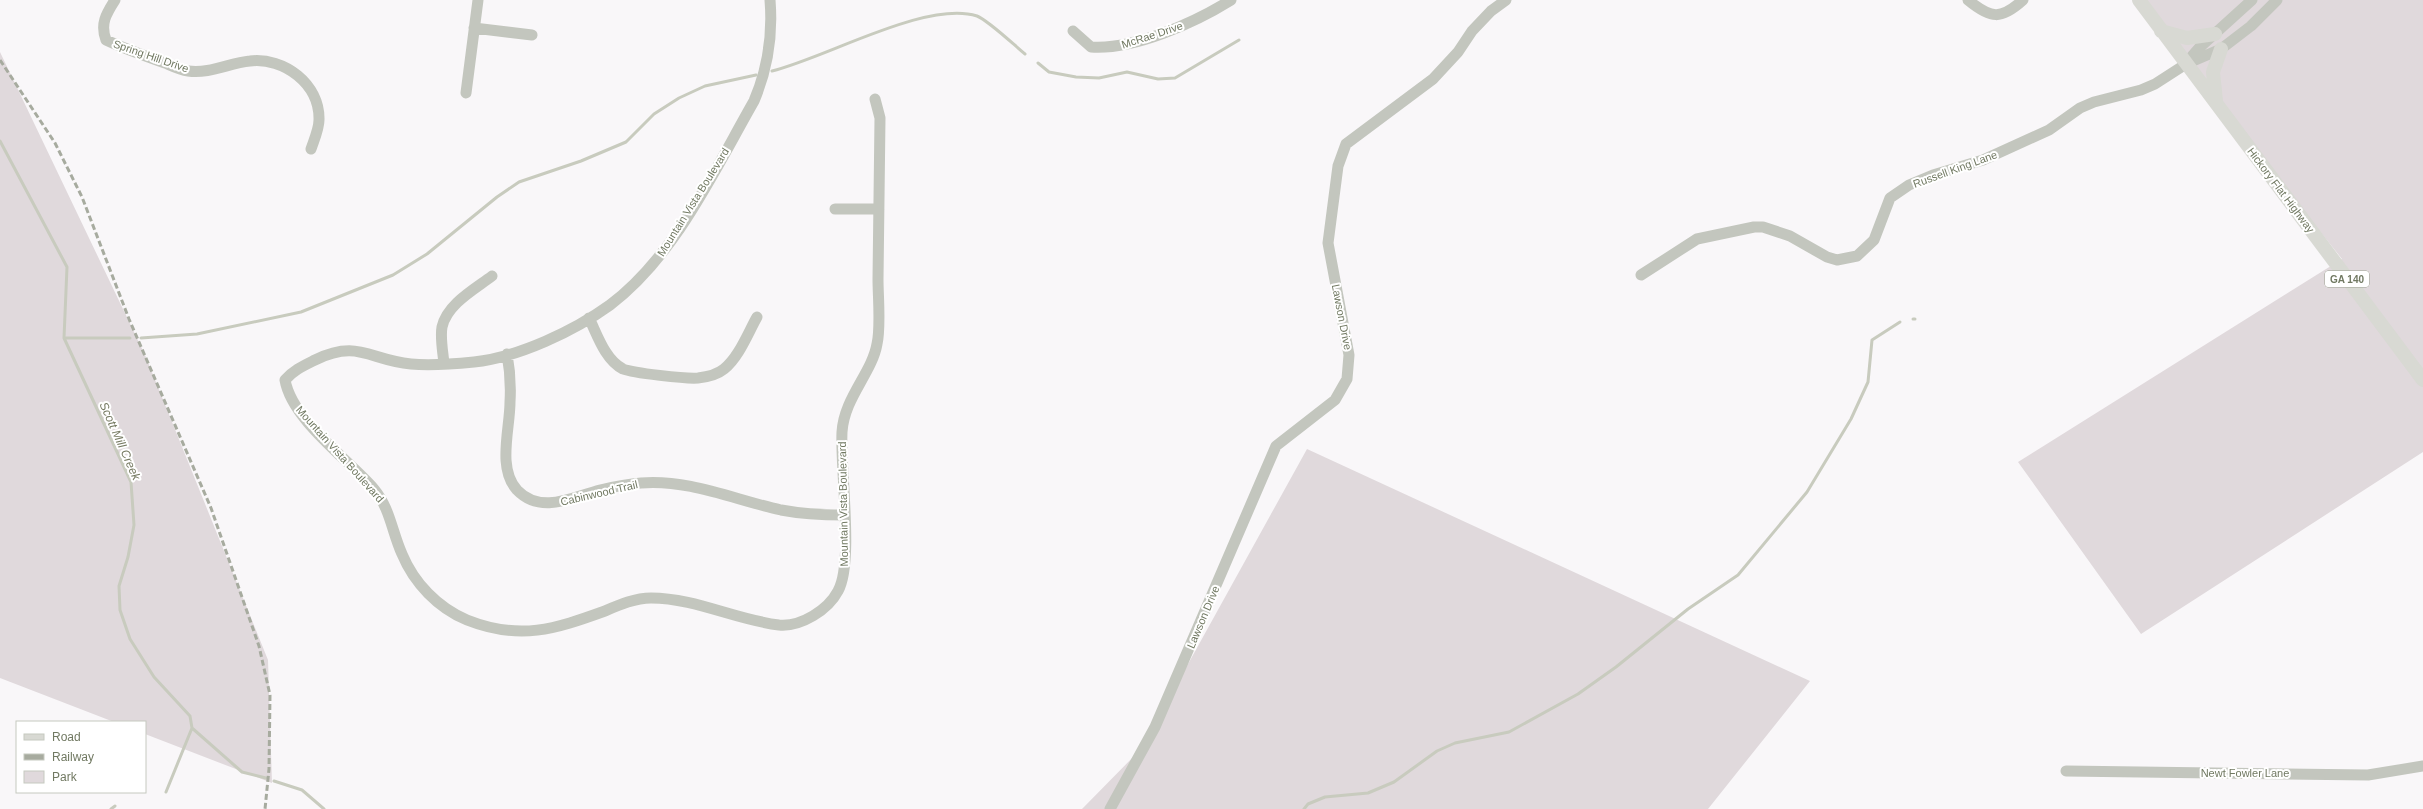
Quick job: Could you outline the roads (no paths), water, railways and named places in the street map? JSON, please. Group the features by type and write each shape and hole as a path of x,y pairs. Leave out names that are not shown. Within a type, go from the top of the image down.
{"main road":[{"name":"Hickory Flat Highway","path":"2139,0 2423,380"},
{"path":"2161,31 2187,38 2214,34"},
{"path":"2217,105 2213,87 2213,72 2215,60 2221,49"}],"street":[{"name":"Spring Hill Drive","path":"115,0 104,16 103,31 106,40 118,46 187,71 214,71 249,61 266,60 279,63 307,84 314,92 319,119 311,149"},
{"path":"466,94 478,0"},
{"name":"Mountain Vista Boulevard","path":"770,0 770,48 764,78 754,101 662,255 610,304 589,318 560,334 507,354 476,362 412,364 390,361 365,352 344,349 327,354 294,370 285,380 287,392 302,414 345,462 374,489 387,508 401,553 413,575 426,592 445,609 468,620 519,632 548,630 627,603 649,598 695,605 781,626 802,622 822,609 838,592 844,574 842,429 848,405 877,345 880,118 875,99"},
{"name":"McRae Drive","path":"1073,30 1091,47 1104,48 1126,45 1204,17 1231,0"},
{"name":"Lawson Drive","path":"1110,809 1155,727 1276,446 1336,400 1347,379 1349,355 1347,337 1328,243 1338,166 1346,144 1433,79 1458,52 1472,31 1491,11 1506,0"},
{"path":"1968,0 1985,12 1999,15 2009,12 2023,0"},
{"path":"2186,64 2198,48 2252,0"},
{"path":"2186,64 2221,49 2251,26 2277,0"},
{"path":"474,28 532,35"},
{"name":"Russell King Lane","path":"1642,275 1697,239 1754,227 1763,227 1790,236 1827,258 1850,258 1865,250 1874,240 1890,198 1910,185 1933,175 1983,160 2049,130 2087,105 2140,90 2160,81 2186,64"},
{"path":"835,209 879,209"},
{"path":"444,364 442,326 447,316 458,301 492,276"},
{"path":"589,318 599,340 611,358 622,368 698,378 712,375 725,369 734,357 757,317"},
{"name":"Cabinwood Trail","path":"507,354 511,373 506,461 509,476 517,490 531,500 547,504 563,502 600,490 642,483 681,485 803,513 844,515"},
{"name":"Newt Fowler Lane","path":"2066,771 2368,775 2423,766"}],"waterway":[{"path":"772,71 904,23 931,16 956,13 977,16 995,28 1025,54"},
{"path":"1038,63 1049,72 1076,77 1099,78 1127,72 1158,79 1175,78 1239,40"},
{"path":"141,338 197,334 301,312 393,275 427,254 497,197 519,182 581,161 626,142 654,114 679,98 705,86 756,75"},
{"name":"Scott Mill Creek","path":"0,141 67,267 64,338 131,482 134,525 128,557 119,586 120,610 130,639 154,677 190,716 192,728 242,772 266,778"},
{"path":"1304,809 1308,804 1325,797 1368,793 1394,782 1437,751 1455,743 1509,732 1578,694 1616,667 1688,609 1738,575 1807,492 1851,419 1868,382 1872,340 1900,322"},
{"path":"64,338 130,338"},
{"path":"166,792 192,728"},
{"name":"Scott Mill Creek","path":"274,781 302,790 324,809"},
{"path":"111,809 115,806"}],"railway":[{"path":"0,60 55,143 82,197 129,319 211,508 259,646 270,695 269,769 265,809"}]}
